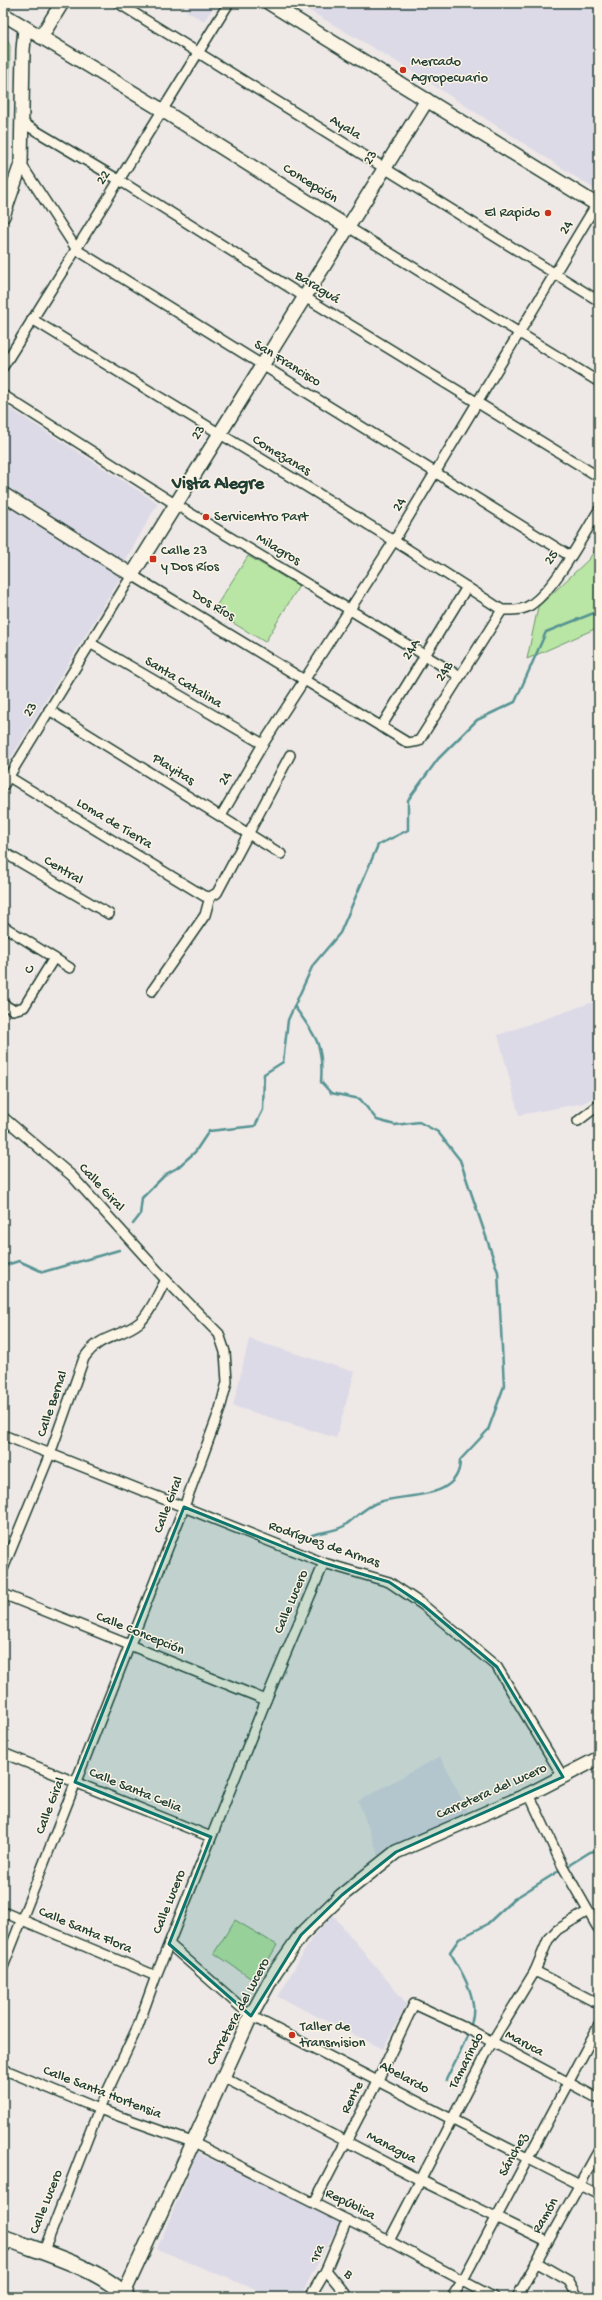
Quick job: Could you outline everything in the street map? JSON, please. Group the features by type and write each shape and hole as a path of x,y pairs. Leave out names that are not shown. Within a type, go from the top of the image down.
{"main road":[{"path":"6,2243 43,2252 76,2265 126,2295"}],"street":[{"path":"41,38 62,3"},
{"name":"Ayala","path":"118,3 599,301"},
{"name":"22","path":"3,367 77,250 162,110 199,54 229,3"},
{"path":"270,3 598,206"},
{"name":"Concepción","path":"3,14 162,110 599,382"},
{"path":"3,216 21,164 21,122 25,28"},
{"name":"23","path":"3,786 303,296 427,100"},
{"name":"Baraguá","path":"21,122 119,180 303,296 599,477"},
{"name":"San Francisco","path":"21,164 77,250 570,556"},
{"name":"24","path":"221,816 263,744 350,610 436,473 477,402 598,206"},
{"name":"Comezanas","path":"32,319 218,434 394,540 502,610"},
{"name":"Milagros","path":"3,395 175,504 459,676"},
{"name":"Dos Ríos","path":"3,494 304,682 408,743"},
{"name":"25","path":"502,610 518,610 532,604 554,580 599,510"},
{"name":"24A","path":"381,727 467,587"},
{"name":"24B","path":"408,743 419,741 502,610"},
{"name":"Santa Catalina","path":"90,643 263,744"},
{"name":"Playitas","path":"50,710 281,854"},
{"path":"152,990 205,915 207,896 217,893 290,755"},
{"name":"Loma de Tierra","path":"9,777 207,896"},
{"name":"Central","path":"3,852 109,914"},
{"path":"3,926 70,968"},
{"name":"C","path":"3,1004 12,1010 24,1007 54,958"},
{"path":"578,1121 599,1105"},
{"name":"Calle Giral","path":"3,1117 72,1176 166,1280 219,1334 225,1352 226,1382 220,1409 184,1507 75,1782 23,1920 3,1967"},
{"name":"Calle Bernal","path":"3,1569 50,1454 84,1358 92,1347 102,1340 140,1321 166,1280"},
{"name":"Rodríguez de Armas","path":"3,1435 324,1563 389,1582 423,1604 497,1667 563,1777"},
{"name":"Calle Lucero","path":"43,2252 99,2109 138,2026 168,1944 266,1700 324,1563"},
{"name":"Calle Concepción","path":"3,1594 266,1700"},
{"name":"Calle Santa Celia","path":"3,1753 211,1837"},
{"name":"Carretera del Lucero","path":"126,2295 192,2142 251,2016 275,1972 301,1935 342,1895 396,1852 529,1794 599,1758"},
{"path":"529,1794 564,1870 599,1930"},
{"name":"Tamarindo","path":"389,2241 453,2120 492,2042 535,1971 548,1940 557,1930 588,1911"},
{"name":"Calle Santa Flora","path":"3,1912 156,1976"},
{"name":"Abelardo","path":"168,1944 251,2016 599,2195"},
{"path":"535,1971 599,2004"},
{"name":"Maruca","path":"414,2004 469,2030 568,2084 599,2099"},
{"name":"Rente","path":"314,2203 378,2080 414,2004"},
{"name":"Sánchez","path":"452,2297 463,2280 599,2025"},
{"name":"Calle Santa Hortensia","path":"3,2069 99,2109 192,2142"},
{"name":"Managua","path":"222,2077 420,2180 547,2242"},
{"name":"República","path":"192,2142 389,2241 493,2297"},
{"name":"Ramón","path":"516,2297 599,2150"},
{"name":"1ra","path":"310,2297 326,2270 347,2220"},
{"path":"536,2262 569,2281 578,2297"},
{"name":"B","path":"326,2270 348,2297"}],"highlighted area":[{"path":"184,1507 324,1563 389,1582 423,1605 497,1667 563,1777 396,1852 342,1895 301,1935 251,2016 169,1944 211,1837 75,1782"}],"shaded area":[{"path":"190,3 216,3 204,21 186,11"},
{"path":"296,3 599,3 599,192 399,63"},
{"path":"3,404 158,503 124,563 3,484"},
{"path":"3,504 121,577 3,771"},
{"path":"599,1000 599,1094 584,1103 519,1115 498,1035"},
{"path":"249,1339 355,1372 336,1438 233,1406"},
{"path":"594,1420 599,1420 599,1462 593,1461"},
{"path":"440,1756 468,1811 379,1856 358,1801"},
{"path":"333,1915 407,2004 383,2049 278,1997 311,1939"},
{"path":"197,2153 341,2220 300,2297 273,2297 157,2249"}],"green space":[{"path":"3,29 10,46 8,160 3,158"},
{"path":"599,544 599,627 527,659 538,607 589,559"},
{"path":"248,556 299,586 265,642 213,611"},
{"path":"235,1920 277,1945 256,1982 214,1953"}],"waterway":[{"path":"133,1224 140,1215 142,1198 166,1174 177,1168 195,1152 209,1131 255,1126 263,1110 264,1074 283,1062 288,1020 313,965 340,933 378,845 408,830 408,800 438,759 477,720 515,702 546,632 599,611"},
{"path":"294,1006 313,1033 321,1058 321,1082 331,1093 360,1099 377,1120 395,1125 419,1122 438,1132 460,1160 498,1272 504,1386 488,1430 460,1460 458,1473 451,1483 441,1489 429,1493 379,1502 365,1509 341,1528 312,1535"},
{"path":"3,1266 19,1261 43,1272 119,1250"},
{"path":"566,1867 590,1852 599,1850"},
{"path":"446,2080 468,2033 473,2014 470,1991 450,1952 459,1939 486,1925 514,1899 562,1869"}],"place":[{"name":"Mercado Agropecuario","path":"403,70"},
{"name":"El Rapido","path":"548,213"},
{"name":"Servicentro Part","path":"206,517"},
{"name":"Calle 23 y Dos Ríos","path":"153,559"},
{"name":"Taller de transmision","path":"292,2035"}],"district":[{"name":"Vista Alegre","path":"218,484"}]}
